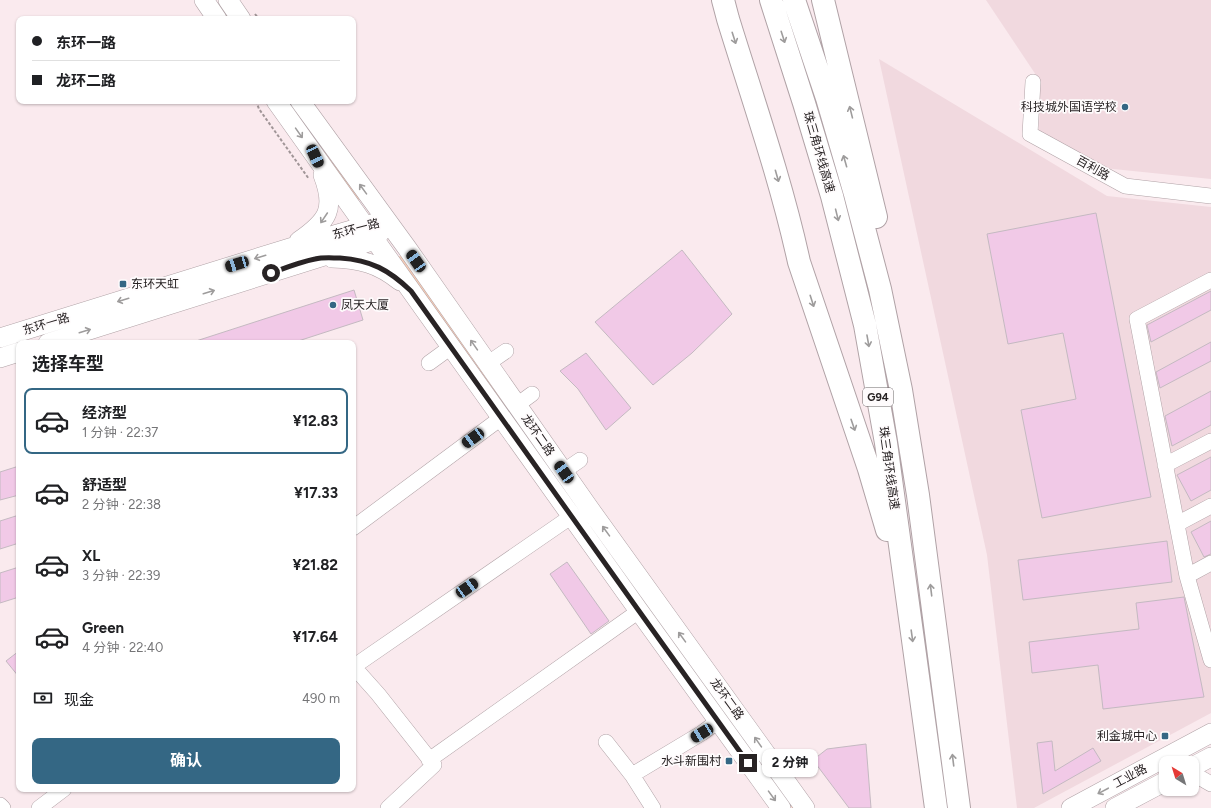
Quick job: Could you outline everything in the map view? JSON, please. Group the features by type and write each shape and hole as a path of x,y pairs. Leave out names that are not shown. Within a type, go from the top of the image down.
{"highway":[{"path":"723,0 766,139 792,229 799,262 869,469 908,602"},
{"name":"珠三角环线高速","path":"771,0 832,196 865,325 886,443 936,806"},
{"name":"珠三角环线高速","path":"794,0 829,105 855,194 880,289 901,390 918,495 959,804"},
{"path":"823,0 877,221 898,320 909,387 918,495"}],"main road":[{"path":"204,0 216,16"},
{"path":"228,0 240,16"},
{"name":"龙环二路","path":"278,104 781,808"},
{"name":"龙环二路","path":"302,104 488,364 524,400 564,472 805,808"},
{"path":"281,250 309,234 318,226 328,213 330,205 328,188 315,156"},
{"name":"东环一路","path":"0,338 281,250 364,225 386,221"},
{"name":"东环一路","path":"62,340 375,240 386,221"},
{"path":"315,259 343,258 360,260 373,264 394,276 411,291"},
{"name":"东环一路","path":"0,358 16,353"},
{"name":"工业路","path":"1071,808 1211,733"},
{"path":"1199,763 1211,757"},
{"name":"工业路","path":"1115,808 1159,785"}],"street":[{"name":"百利路","path":"1033,82 1030,134 1125,186 1211,196"},
{"path":"1211,280 1137,319 1187,576 1211,660"},
{"path":"430,363 451,347"},
{"path":"488,364 506,351"},
{"path":"356,526 501,418"},
{"path":"1165,465 1211,441"},
{"path":"564,472 580,460"},
{"path":"1177,524 1211,506"},
{"path":"356,664 572,516"},
{"path":"1187,576 1211,563"},
{"path":"429,760 639,611"},
{"path":"356,669 378,694 434,765 388,808"},
{"path":"632,775 702,733 718,721"},
{"path":"606,742 632,775 652,808"},
{"path":"1199,777 1211,784"},
{"path":"40,808 60,792"},
{"path":"0,805 3,808"}],"path":[{"path":"257,104 259,109 312,184"}],"shaded area":[{"name":"科技城外国语学校","path":"986,0 1211,0 1211,179 1084,166 1039,133 1040,81"},
{"path":"879,59 1107,196 1211,207 1211,713 1034,808 1017,808 987,555"},
{"path":"287,104 292,104 360,199 356,201"},
{"path":"401,256 795,808 792,808 770,778 396,257"}],"building":[{"path":"1096,213 1151,497 1042,518 1021,410 1076,399 1063,333 1008,344 987,234"},
{"path":"682,250 732,314 692,353 653,385 595,322"},
{"name":"凤天大厦","path":"354,290 363,320 301,340 199,340"},
{"path":"1211,291 1211,310 1151,342 1147,325"},
{"path":"1211,342 1211,361 1160,388 1156,372"},
{"path":"586,353 631,408 606,430 578,389 560,371"},
{"path":"1211,391 1211,425 1172,446 1165,416"},
{"path":"1211,457 1211,490 1191,501 1177,475"},
{"path":"16,467 16,496 0,500 0,472"},
{"path":"16,516 16,544 0,549 0,521"},
{"path":"1211,521 1211,554 1204,557 1191,532"},
{"path":"1167,541 1172,582 1023,600 1018,560"},
{"path":"567,562 609,621 591,634 550,574"},
{"path":"16,568 16,598 0,603 0,573"},
{"path":"1184,597 1204,697 1103,709 1098,665 1032,673 1029,642 1139,629 1136,603"},
{"path":"16,653 16,673 6,661"},
{"path":"1052,741 1055,771 1093,748 1101,761 1043,794 1037,743"},
{"path":"866,744 871,808 849,808 813,760 827,749"}],"place":[{"name":"科技城外国语学校","path":"1125,107"},
{"name":"东环天虹","path":"123,284"},
{"name":"凤天大厦","path":"333,305"},
{"name":"利金城中心","path":"1165,736"},
{"name":"水斗新围村","path":"729,761"}],"route":[{"path":"271,273 315,259 353,259 373,264 384,270 402,282 411,291 748,763"}]}
